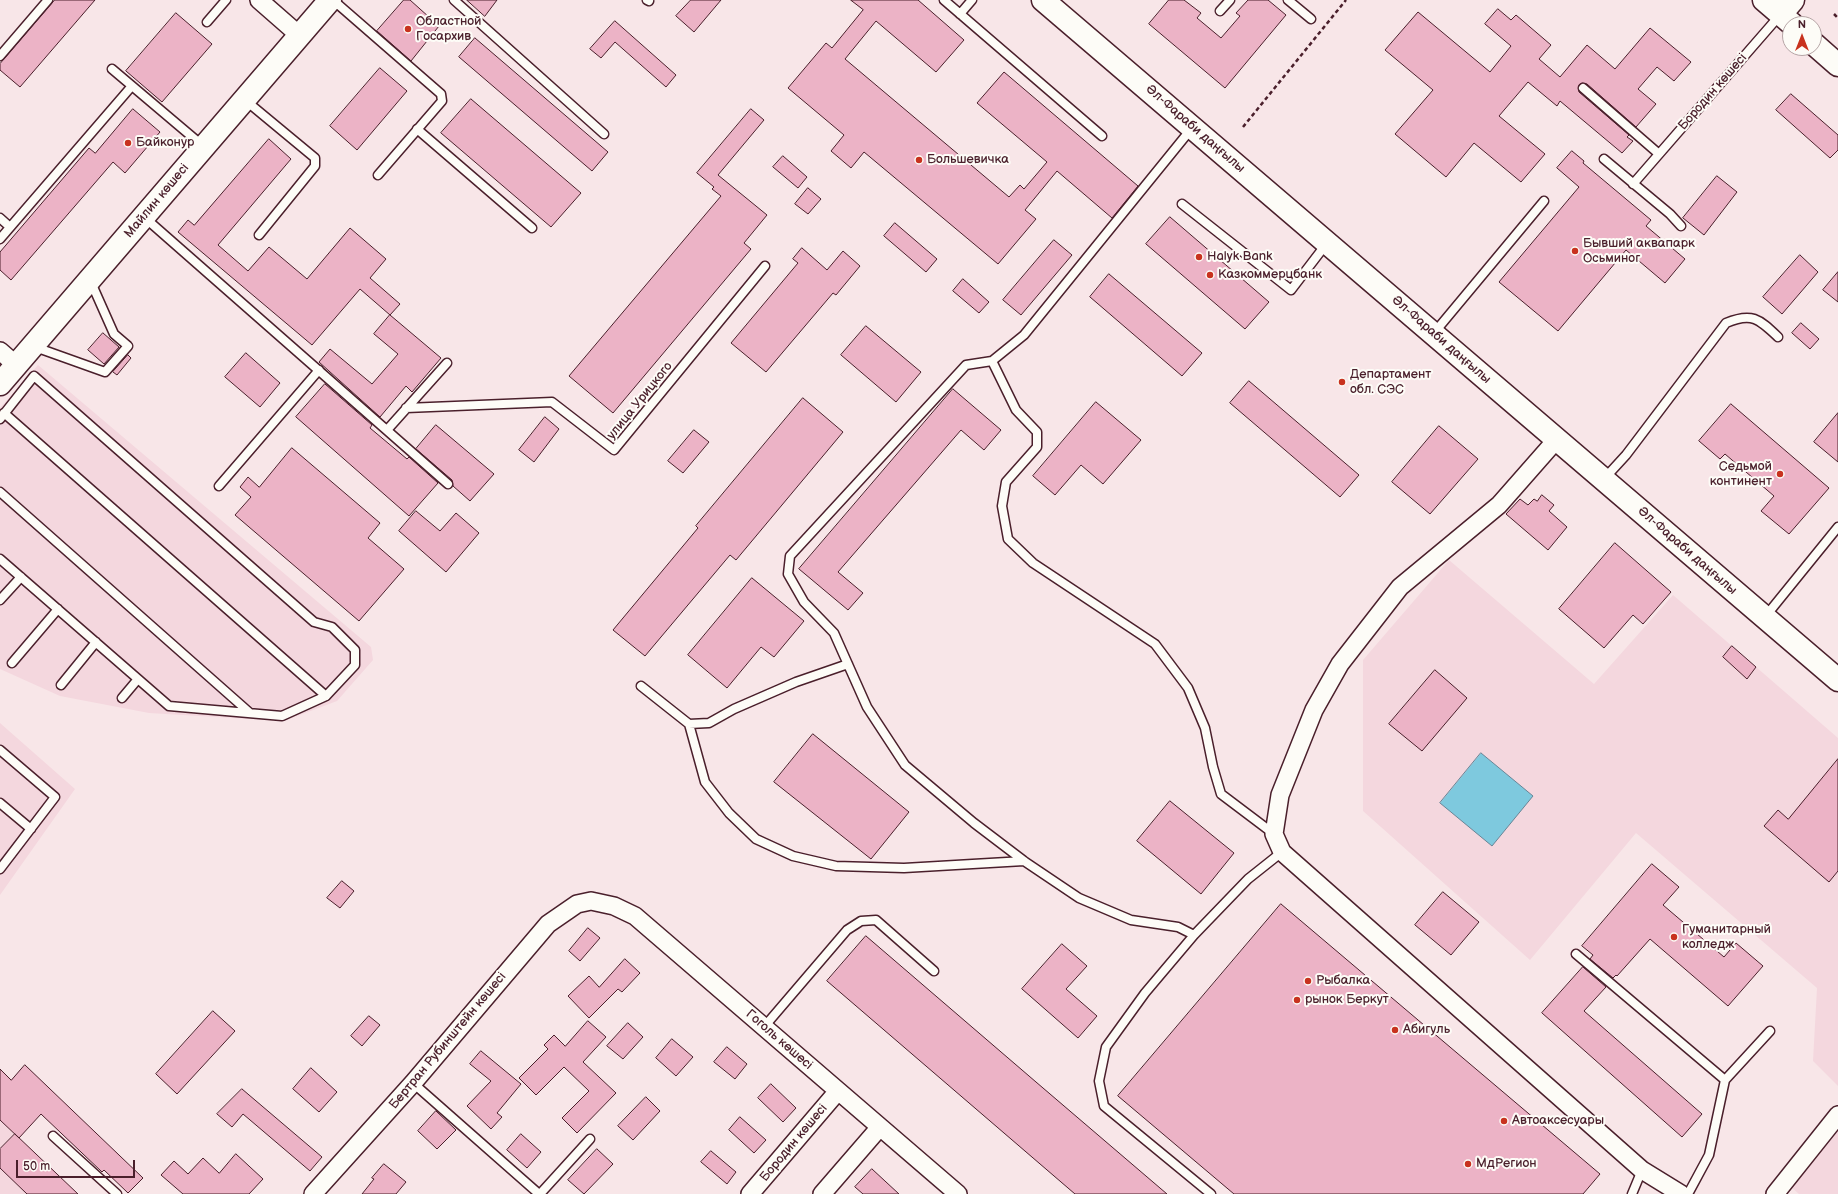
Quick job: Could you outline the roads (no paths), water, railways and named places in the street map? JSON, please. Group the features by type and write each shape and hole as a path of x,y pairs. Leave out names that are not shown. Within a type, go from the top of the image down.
{"main road":[{"name":"Майлин көшесі","path":"0,384 203,146 331,0"},
{"name":"Әл-Фараби даңғылы","path":"1043,0 1838,680"},
{"path":"1764,0 1788,13"},
{"path":"1822,51 1838,65"}],"street":[{"path":"259,0 299,35"},
{"path":"0,351 16,365"},
{"path":"1556,439 1499,505 1400,586 1340,664 1314,710 1293,759 1280,795 1274,834 1282,852 1642,1170 1680,1194"},
{"name":"Гоголь көшесі","path":"591,901 614,906 634,916 958,1194"},
{"name":"Бертран Рубинштейн көшесі","path":"314,1194 413,1083 548,924 562,912 577,904 591,901"},
{"name":"Бородин көшесі","path":"750,1194 838,1091"},
{"path":"1775,1194 1838,1115"},
{"path":"822,1194 880,1127"}],"lane":[{"path":"0,56 48,0"},
{"path":"207,22 226,0"},
{"path":"331,0 442,94 442,101 378,175"},
{"path":"454,0 604,134"},
{"path":"944,0 1102,136"},
{"path":"960,14 972,0"},
{"path":"1220,11 1230,0"},
{"path":"1288,0 1311,19"},
{"name":"Бородин көшесі","path":"1633,184 1788,13"},
{"path":"112,69 203,146"},
{"path":"0,239 131,86"},
{"path":"1583,88 1659,154"},
{"path":"244,100 315,158 316,162 315,166 259,235"},
{"path":"1192,127 1024,334 992,361 966,365 790,556 788,574 804,602 834,632 867,707 905,765 974,823 1024,861 1078,898 1131,920 1178,927 1194,935"},
{"path":"417,129 532,228"},
{"path":"1604,159 1681,226"},
{"path":"1433,333 1544,201"},
{"path":"1182,204 1291,290 1328,243"},
{"path":"144,216 448,484"},
{"path":"0,218 10,227"},
{"name":"улица Урицкого","path":"406,408 552,402 614,450 765,266"},
{"path":"32,346 105,372 128,346 114,334 90,279"},
{"path":"1604,480 1626,455 1726,323 1738,318 1761,321 1778,337"},
{"path":"992,361 1016,410 1037,432 1037,447 1006,482 1002,506 1008,540 1033,563 1155,644 1188,688 1205,728 1213,767 1222,794 1274,834"},
{"path":"387,430 447,363"},
{"path":"219,486 319,370"},
{"path":"0,559 169,706 282,716 326,696 355,666 356,650 332,627 314,622 34,376 2,416 326,696"},
{"path":"0,492 250,713"},
{"path":"1764,617 1838,527"},
{"path":"0,600 21,577"},
{"path":"12,663 58,609"},
{"path":"61,685 96,642"},
{"path":"689,724 709,723 734,709 796,682 848,664"},
{"path":"122,698 138,679"},
{"path":"641,686 689,724 705,782 729,813 756,839 793,856 836,866 904,868 1024,861"},
{"path":"0,750 55,797 2,864"},
{"path":"0,804 31,829"},
{"path":"1210,1194 1104,1106 1099,1081 1106,1047 1145,993 1194,935 1248,879 1282,852"},
{"path":"764,1027 847,930 861,921 876,920 934,972"},
{"path":"1576,954 1725,1080"},
{"path":"1688,1194 1709,1155 1725,1080 1770,1031"},
{"path":"413,1083 540,1194 590,1139"},
{"path":"53,1136 117,1194"},
{"path":"1633,1193 1642,1170"}],"water":[{"path":"1481,753 1533,796 1492,846 1440,803"}],"place":[{"name":"Областной Госархив","path":"408,29"},
{"name":"Байконур","path":"128,143"},
{"name":"Большевичка","path":"919,160"},
{"name":"Бывший аквапарк Осьминог","path":"1575,251"},
{"name":"Halyk Bank","path":"1199,257"},
{"name":"Казкоммерцбанк","path":"1210,275"},
{"name":"Департамент обл. СЭС","path":"1342,382"},
{"name":"Седьмой континент","path":"1780,474"},
{"name":"Гуманитарный колледж","path":"1674,937"},
{"name":"Рыбалка","path":"1308,981"},
{"name":"рынок Беркут","path":"1297,1000"},
{"name":"Абигуль","path":"1395,1030"},
{"name":"Автоаксесуары","path":"1504,1121"},
{"name":"МдРегион","path":"1468,1164"}]}
